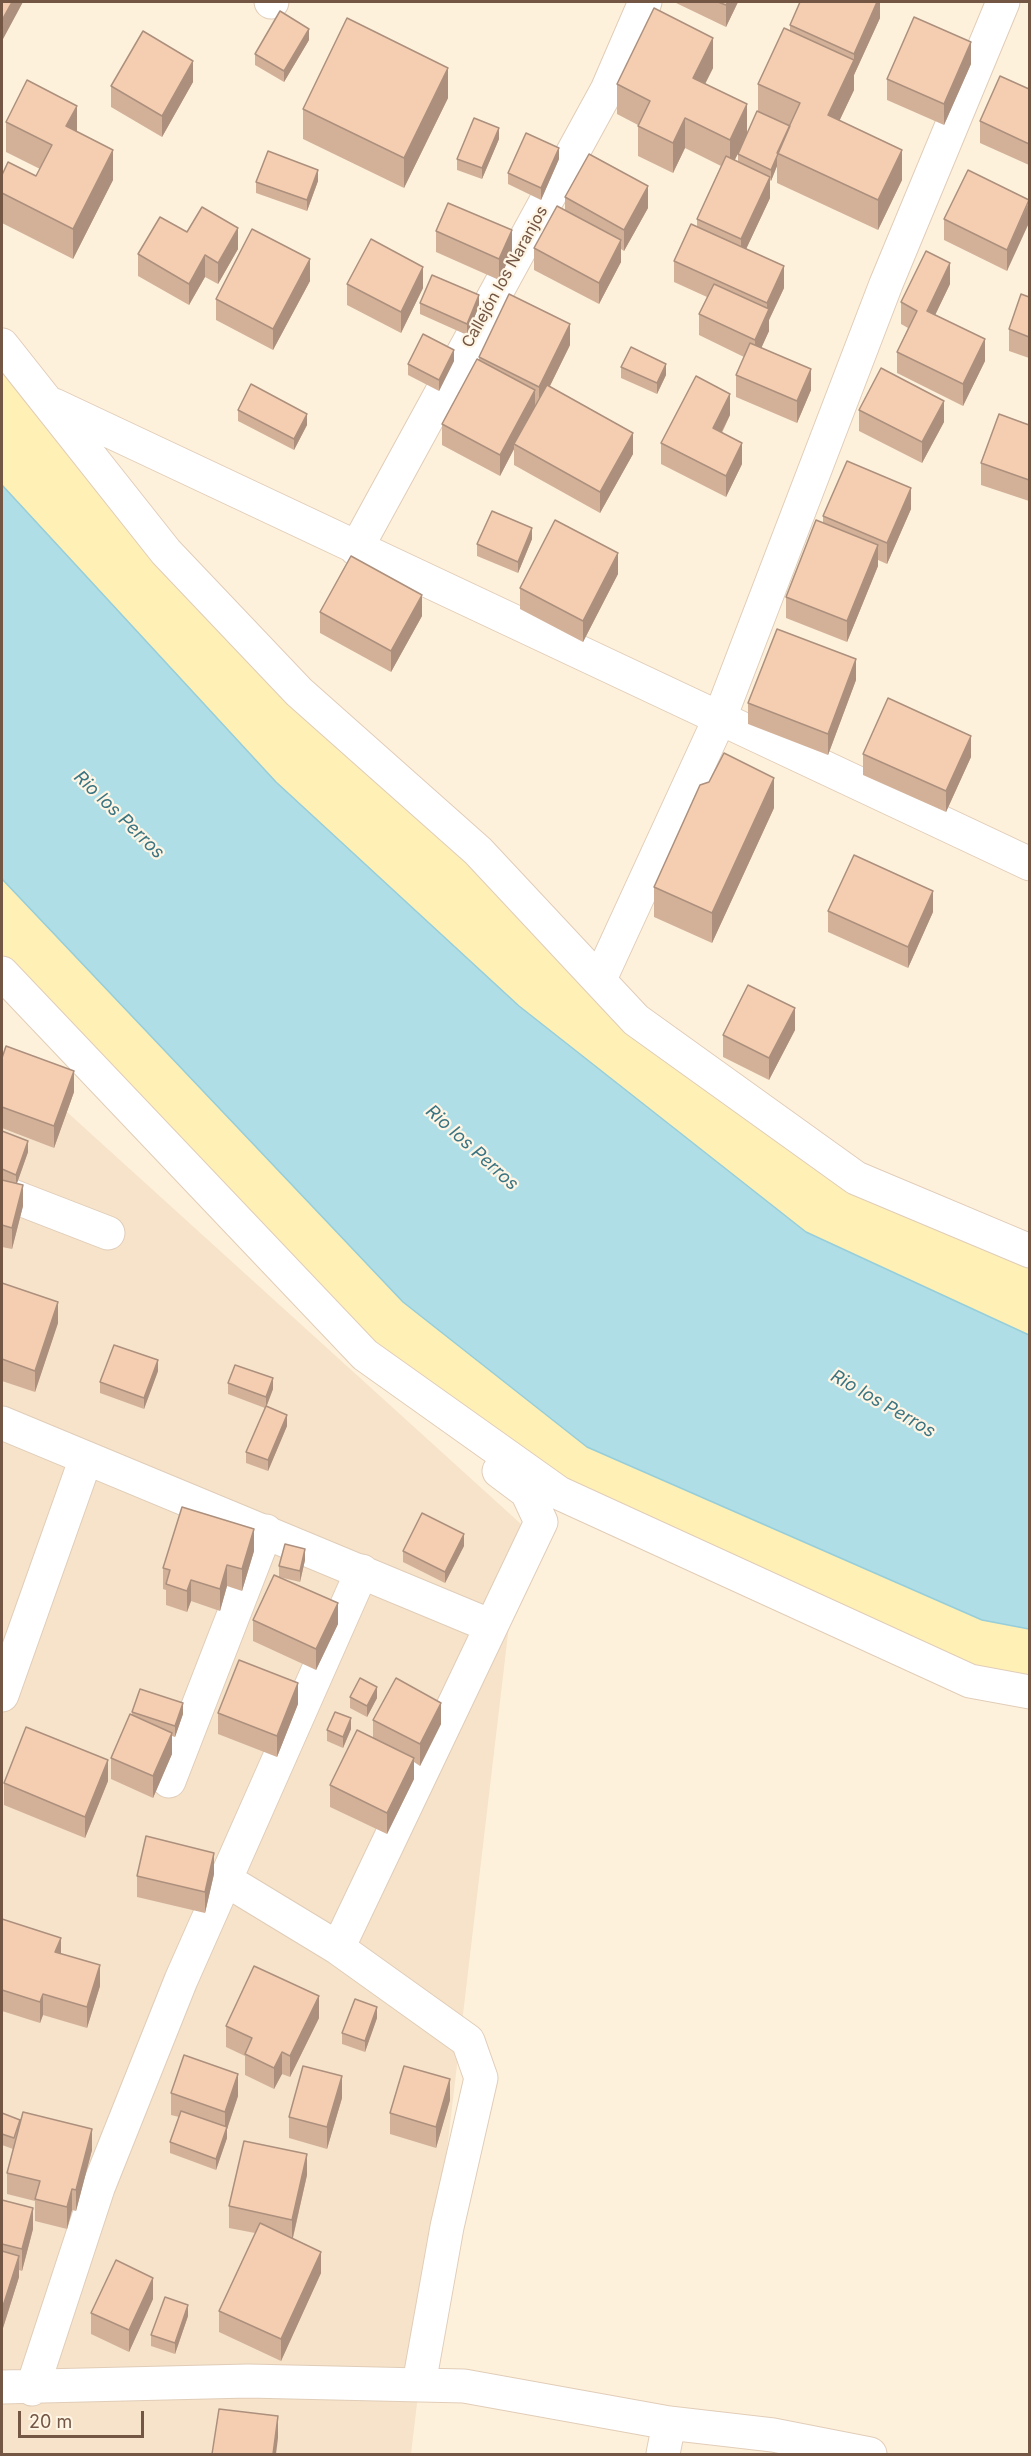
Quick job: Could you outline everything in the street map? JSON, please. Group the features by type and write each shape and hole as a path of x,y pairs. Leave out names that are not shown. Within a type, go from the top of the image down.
{"street":[{"name":"Callejón los Naranjos","path":"356,549 607,90 645,2"},
{"path":"600,979 719,720 886,284 1003,2"},
{"path":"2,345 166,552 291,684 478,851 636,1020 856,1178 1029,1251"},
{"path":"47,402 1029,864"},
{"path":"2,975 354,1356 527,1492 541,1522 338,1948"},
{"path":"2,975 365,1355 559,1493 970,1681 1029,1692"},
{"path":"2,1192 108,1233"},
{"path":"2,1423 491,1626"},
{"path":"2,1695 86,1458"},
{"path":"169,1780 266,1531"},
{"path":"362,1571 181,1980 16,2388 248,2381 464,2386 669,2423 773,2435 870,2454"},
{"path":"226,1880 338,1948 468,2041 481,2078 447,2227 419,2384"},
{"path":"663,2454 669,2423"}],"shaded area":[{"path":"2,1053 521,1524 411,2454 2,2454"}],"sand":[{"path":"2,345 166,552 600,979 856,1178 1029,1251 1029,1692 559,1493 365,1355 2,973"}],"water":[{"name":"Rio los Perros","path":"2,485 276,782 519,1006 806,1232 1029,1335 1029,1629 982,1620 587,1447 403,1302 2,879"}],"building":[{"path":"2,2 12,2 2,20"},
{"path":"800,2 877,2 854,54 790,25"},
{"path":"654,8 713,38 693,78 747,104 730,140 685,118 673,143 638,126 650,101 617,84"},
{"path":"280,11 309,29 284,71 255,54"},
{"path":"914,17 971,42 944,104 887,79"},
{"path":"347,18 448,68 404,158 303,109"},
{"path":"784,28 854,60 828,115 902,150 878,200 777,153 800,103 758,84"},
{"path":"143,31 193,61 162,116 111,86"},
{"path":"1000,76 1029,89 1029,144 980,121"},
{"path":"27,80 77,106 66,126 113,150 73,229 2,193 2,175 8,162 36,176 52,145 6,122"},
{"path":"757,111 790,126 771,170 738,154"},
{"path":"474,118 499,128 482,168 457,159"},
{"path":"526,133 559,148 541,188 508,173"},
{"path":"268,151 318,170 307,200 256,182"},
{"path":"589,154 648,186 624,230 565,197"},
{"path":"726,156 770,177 741,239 697,219"},
{"path":"968,170 1029,200 1007,250 944,219"},
{"path":"448,203 512,230 499,259 436,231"},
{"path":"557,206 621,240 599,283 534,248"},
{"path":"202,207 238,228 218,263 205,255 189,284 138,254 160,217 187,232"},
{"path":"691,224 784,266 767,303 674,261"},
{"path":"252,229 310,259 273,329 216,299"},
{"path":"371,239 423,267 401,312 347,284"},
{"path":"926,251 950,263 927,311 985,339 963,384 897,352 917,311 901,302"},
{"path":"432,275 479,295 467,324 420,303"},
{"path":"714,284 769,309 755,340 699,314"},
{"path":"509,294 570,324 539,387 479,357"},
{"path":"1021,294 1029,297 1029,337 1009,329"},
{"path":"423,334 454,350 439,380 408,364"},
{"path":"750,343 811,369 797,401 736,375"},
{"path":"631,347 666,364 657,383 621,367"},
{"path":"477,359 535,390 500,455 442,424"},
{"path":"881,368 944,401 922,442 859,410"},
{"path":"696,376 730,394 713,428 742,443 726,476 661,443"},
{"path":"251,384 307,414 294,439 238,410"},
{"path":"547,385 633,433 600,492 514,444"},
{"path":"999,414 1029,425 1029,480 981,463"},
{"path":"847,461 911,488 887,543 823,516"},
{"path":"492,511 532,528 518,562 477,544"},
{"path":"555,520 618,553 583,621 520,588"},
{"path":"816,520 878,545 847,621 786,597"},
{"path":"351,556 422,595 391,651 320,612"},
{"path":"777,629 856,659 828,734 748,703"},
{"path":"888,698 971,736 946,791 863,754"},
{"path":"724,753 774,778 712,913 654,887 700,785 709,782"},
{"path":"854,855 933,891 908,947 828,911"},
{"path":"748,985 795,1008 769,1058 723,1035"},
{"path":"6,1046 74,1071 54,1126 2,1107 2,1058"},
{"path":"2,1131 28,1141 16,1175 2,1169"},
{"path":"2,1180 23,1185 12,1228 2,1225"},
{"path":"2,1283 58,1302 35,1371 2,1359"},
{"path":"114,1345 158,1360 144,1398 100,1382"},
{"path":"235,1365 273,1378 266,1397 228,1383"},
{"path":"266,1406 287,1415 268,1460 246,1452"},
{"path":"182,1507 254,1529 242,1569 227,1565 220,1589 191,1580 187,1591 166,1584 170,1570 163,1568"},
{"path":"422,1513 464,1534 445,1572 403,1551"},
{"path":"285,1544 305,1549 300,1571 279,1566"},
{"path":"274,1575 338,1603 316,1649 253,1620"},
{"path":"239,1660 298,1683 277,1736 218,1713"},
{"path":"360,1678 377,1687 367,1706 350,1697"},
{"path":"396,1678 441,1703 420,1744 373,1720"},
{"path":"140,1689 183,1703 175,1726 132,1712"},
{"path":"335,1712 351,1718 343,1737 327,1730"},
{"path":"130,1714 172,1733 153,1776 111,1758"},
{"path":"26,1727 108,1760 85,1817 4,1783"},
{"path":"357,1730 414,1758 387,1813 330,1785"},
{"path":"146,1836 214,1853 205,1892 137,1876"},
{"path":"2,1919 61,1938 55,1952 100,1965 87,2007 43,1994 40,2002 2,1990"},
{"path":"254,1966 319,1996 290,2056 282,2052 274,2068 245,2054 252,2038 226,2026"},
{"path":"355,1999 377,2007 365,2041 342,2033"},
{"path":"184,2055 238,2074 225,2112 171,2093"},
{"path":"303,2066 342,2076 327,2127 289,2117"},
{"path":"404,2066 450,2079 436,2127 390,2113"},
{"path":"181,2111 227,2127 216,2159 170,2142"},
{"path":"23,2112 92,2129 76,2190 72,2189 67,2207 35,2199 40,2181 7,2173"},
{"path":"2,2113 20,2120 14,2138 2,2134"},
{"path":"244,2141 307,2154 292,2220 229,2206"},
{"path":"2,2200 33,2208 22,2249 2,2244"},
{"path":"260,2223 321,2252 281,2339 219,2311"},
{"path":"2,2251 19,2256 3,2306 2,2306"},
{"path":"116,2260 153,2278 129,2330 91,2313"},
{"path":"165,2297 188,2305 175,2343 151,2335"},
{"path":"219,2409 278,2416 273,2454 212,2454"}]}
